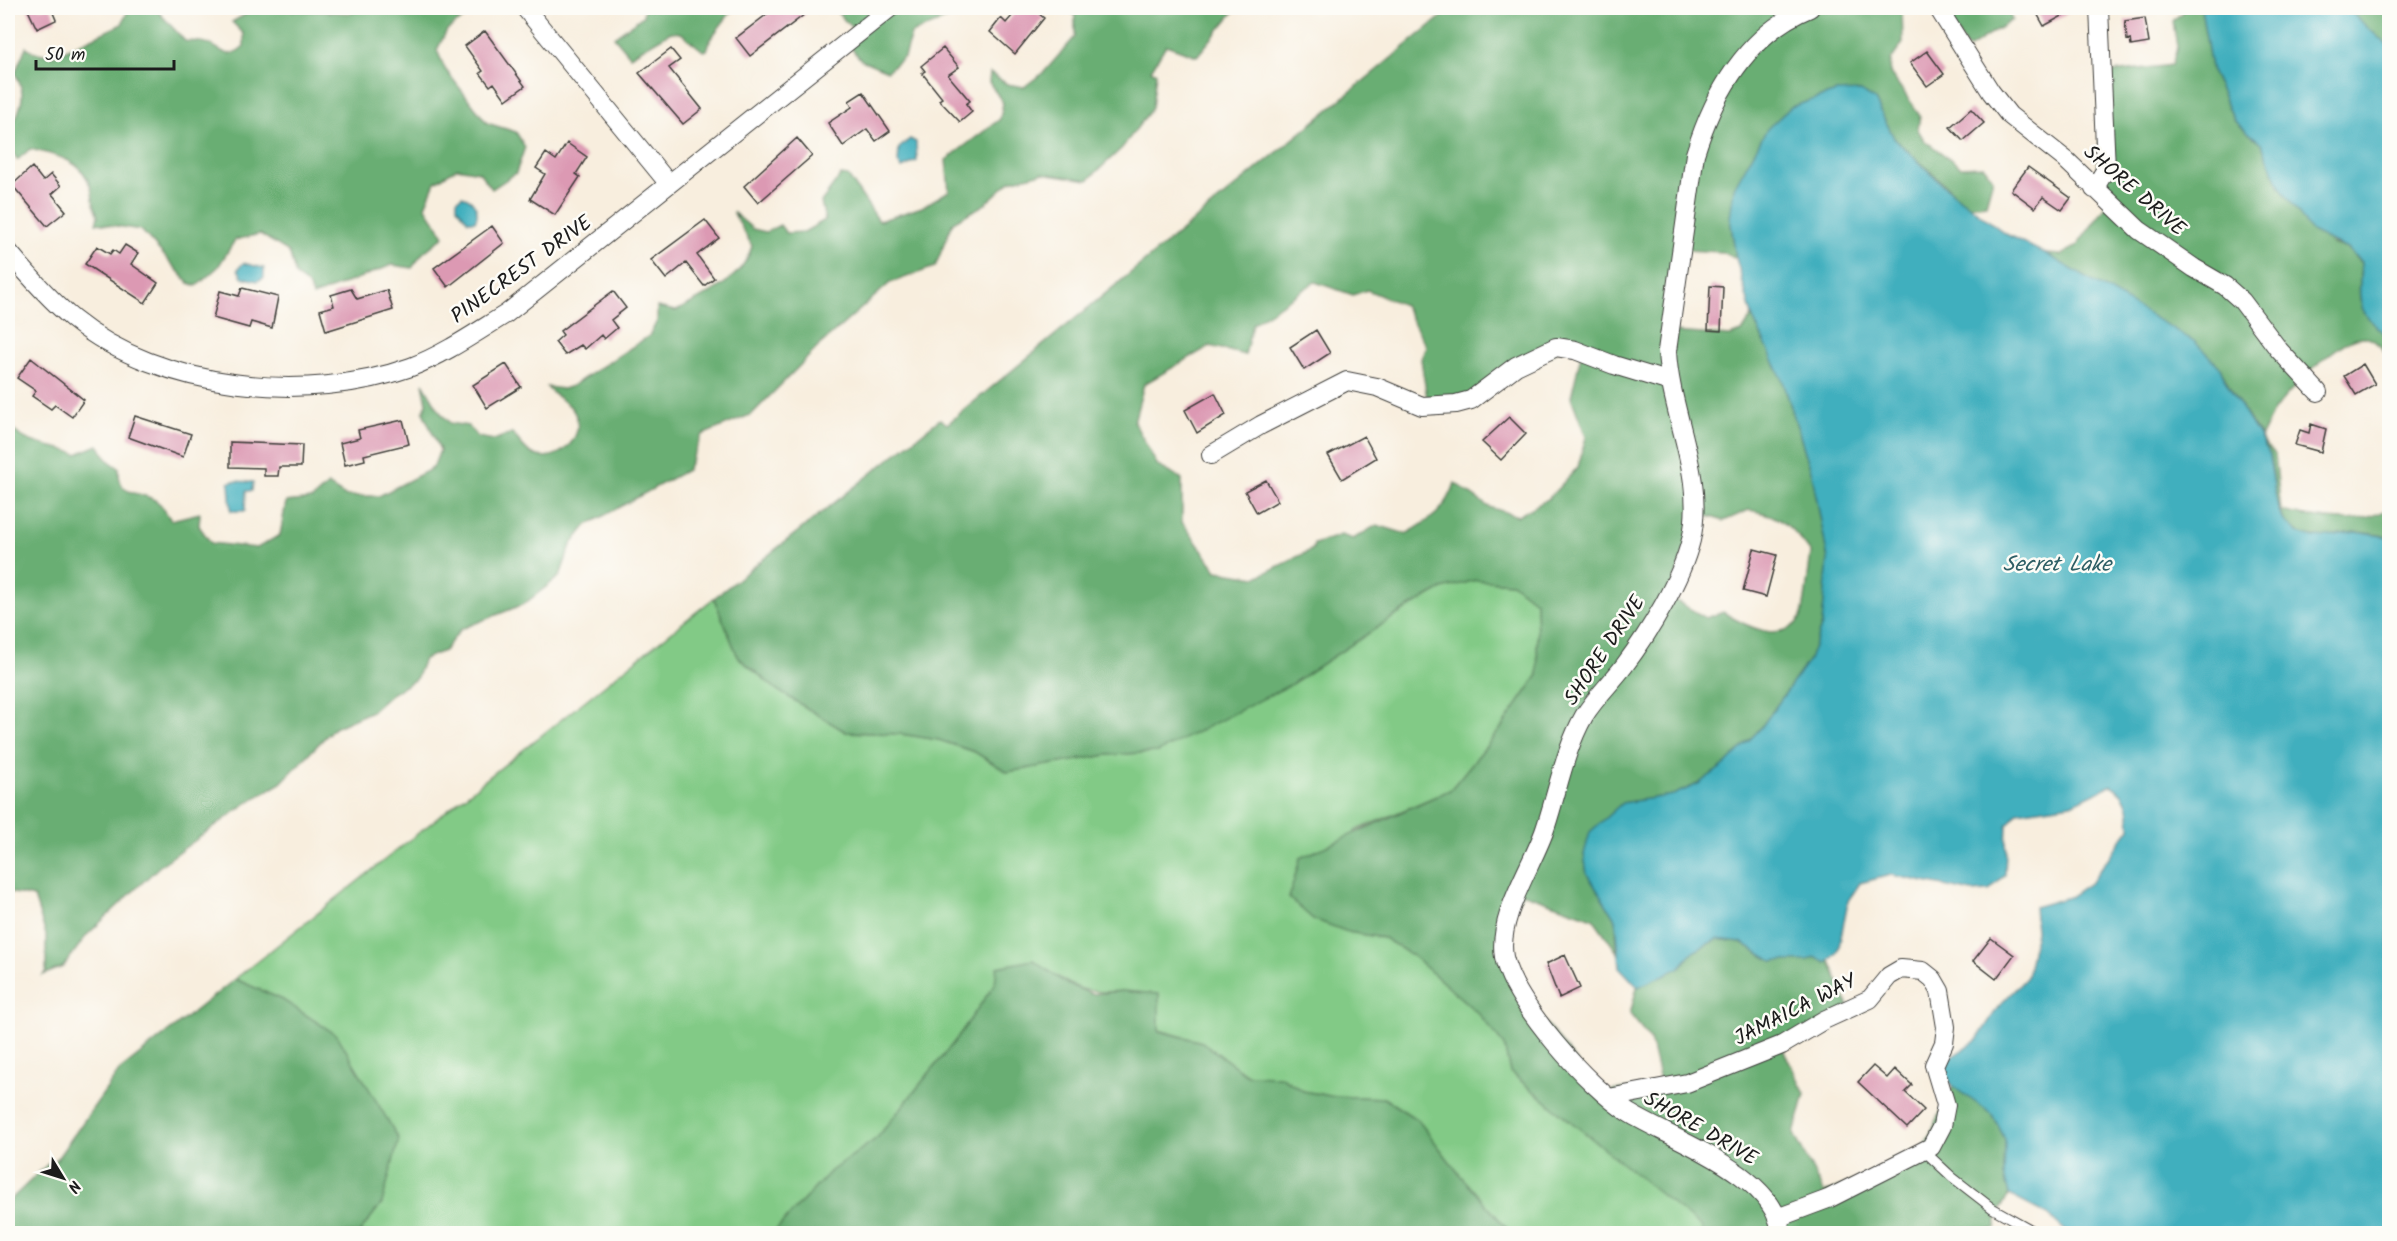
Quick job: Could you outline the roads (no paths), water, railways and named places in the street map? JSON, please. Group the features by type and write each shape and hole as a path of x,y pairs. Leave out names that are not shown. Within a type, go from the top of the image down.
{"street":[{"path":"525,8 669,184"},
{"name":"PINECREST DRIVE","path":"8,250 49,298 74,321 134,356 166,367 230,382 264,387 339,384 412,366 444,352 513,308 890,8"},
{"name":"SHORE DRIVE","path":"1779,1226 1773,1206 1748,1182 1716,1159 1628,1112 1609,1098 1572,1062 1520,997 1511,981 1503,946 1505,927 1544,833 1584,717 1626,663 1652,622 1685,559 1692,537 1692,480 1670,382 1667,351 1695,154 1702,129 1725,84 1753,46 1788,18 1810,8"},
{"name":"SHORE DRIVE","path":"1938,8 1991,92 2009,116 2066,160 2094,189 2158,245 2225,286 2242,302 2279,351 2318,392"},
{"path":"2094,189 2106,169 2099,8"},
{"path":"1211,455 1261,425 1347,381 1377,387 1422,406 1456,404 1470,400 1516,366 1556,347 1575,350 1670,382"},
{"name":"JAMAICA WAY","path":"1609,1098 1688,1083 1782,1045 1824,1020 1870,999 1889,976 1900,969 1910,968 1923,971 1933,979 1940,991 1946,1027 1944,1043 1934,1065 1946,1105 1942,1126 1931,1147 1779,1226"}],"lane":[{"path":"1923,1150 1952,1178 1992,1208 2039,1233"}],"water":[{"path":"2201,8 2346,8 2389,47 2389,338 2370,320 2362,306 2360,298 2361,262 2347,249 2311,232 2280,186 2261,143 2235,121 2212,73"},
{"name":"Secret Lake","path":"1861,91 1875,100 1894,138 1944,186 2006,234 2046,254 2194,341 2220,367 2226,382 2268,451 2278,509 2283,519 2298,533 2314,538 2356,532 2389,537 2389,1233 2068,1233 2048,1215 2009,1195 2004,1176 2005,1139 1992,1114 1952,1086 1944,1073 1947,1060 1977,1040 1998,1007 2027,977 2036,931 2034,907 2069,897 2091,882 2130,828 2125,798 2111,785 2072,804 2018,812 2007,825 2005,875 1989,891 1972,892 1891,875 1860,883 1848,901 1838,952 1827,963 1815,957 1808,961 1772,961 1741,942 1717,939 1693,952 1679,968 1638,987 1620,968 1616,920 1587,874 1584,854 1590,832 1622,803 1673,795 1698,784 1726,764 1760,729 1809,660 1822,624 1828,559 1812,474 1783,381 1752,316 1736,258 1730,218 1734,188 1767,129 1791,107 1836,92"},
{"path":"910,139 916,142 917,161 902,168 898,163 899,148"},
{"path":"462,196 470,199 475,206 477,217 475,221 468,221 457,207 457,200"},
{"path":"243,263 264,268 264,278 257,281 242,277 238,269"},
{"path":"232,481 253,482 252,491 246,491 245,511 231,511 229,483"}]}
